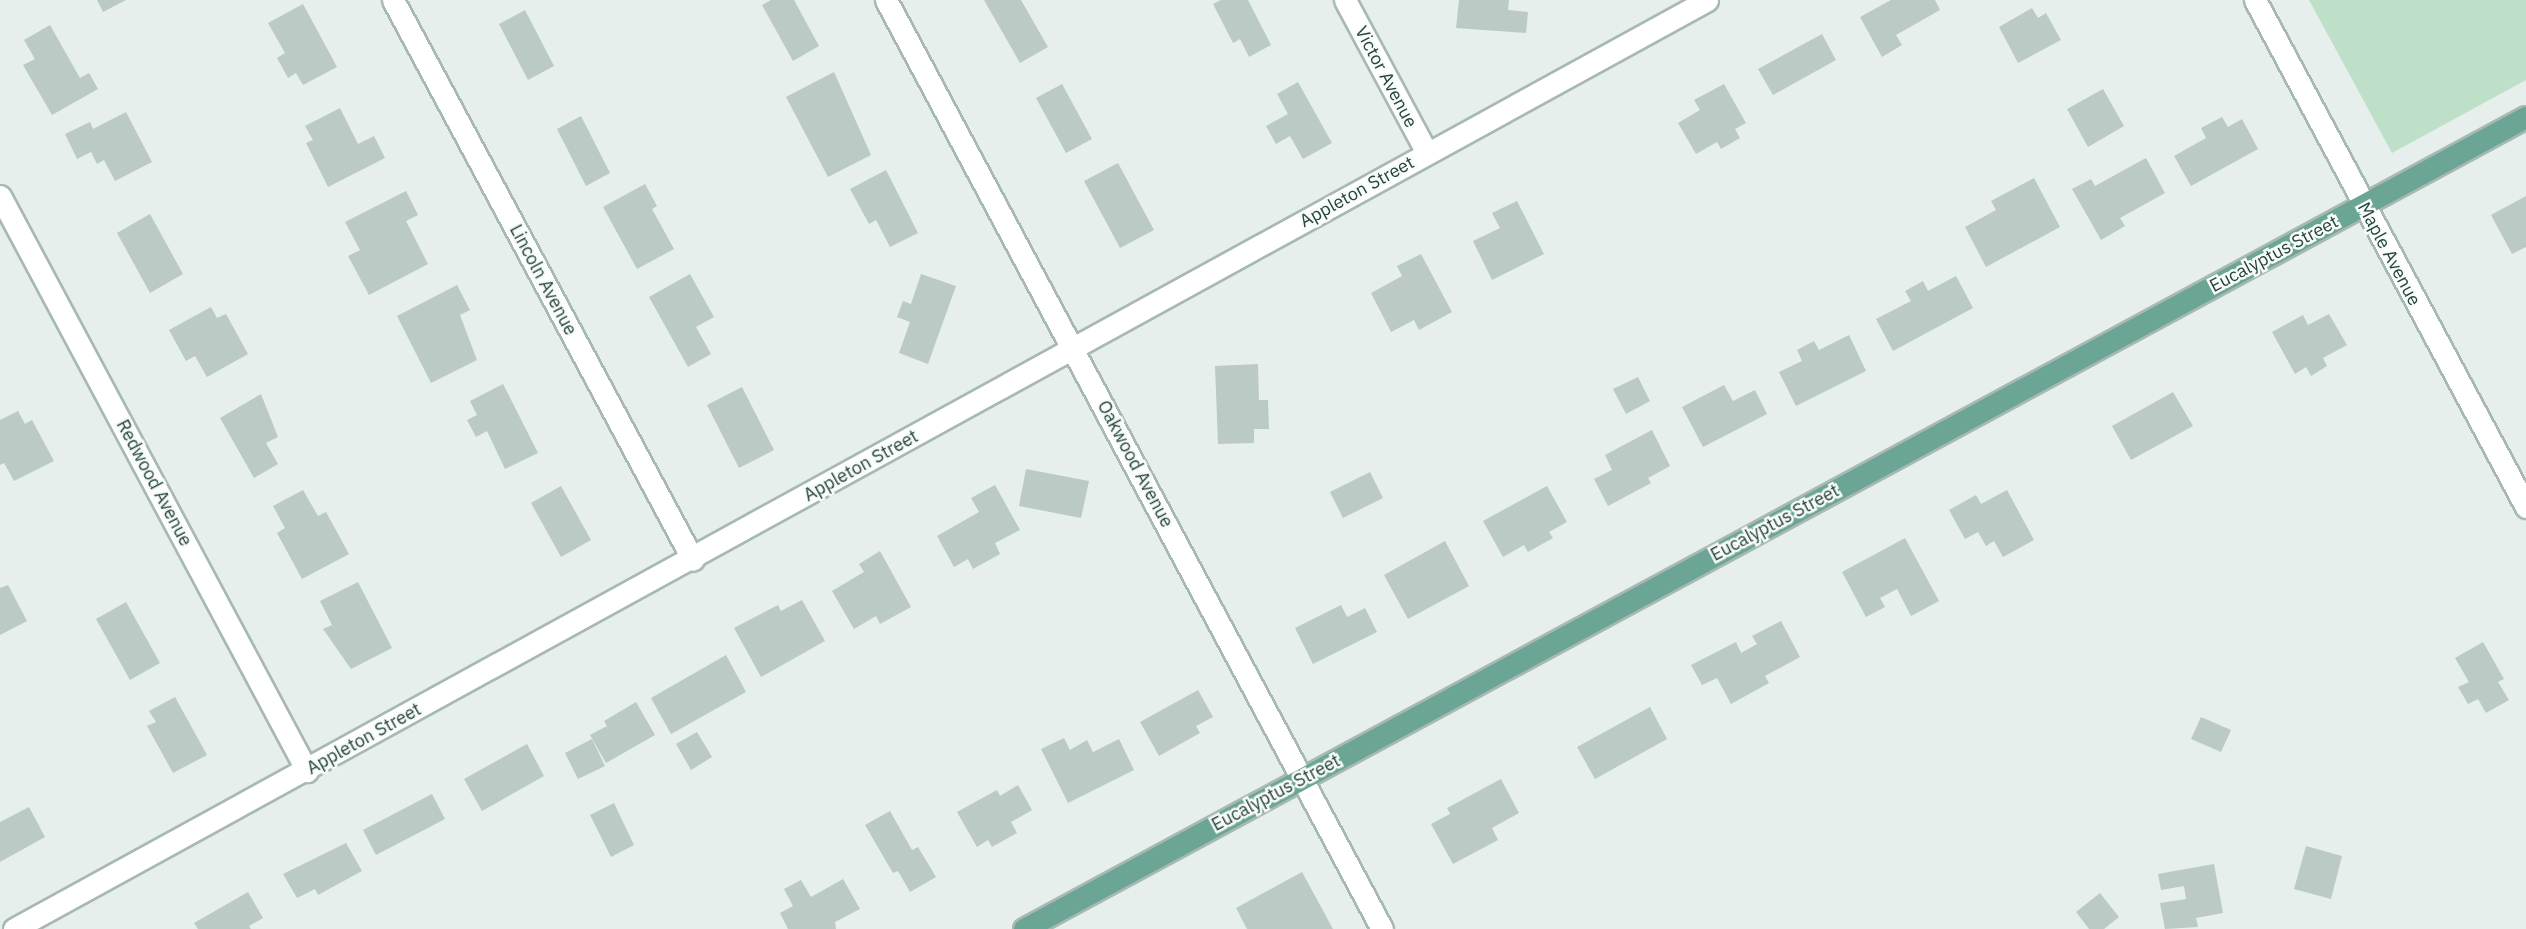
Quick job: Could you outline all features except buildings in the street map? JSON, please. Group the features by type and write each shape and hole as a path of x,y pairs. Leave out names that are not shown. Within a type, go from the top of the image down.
{"main road":[{"name":"Eucalyptus Street","path":"1024,929 2526,117"}],"street":[{"name":"Lincoln Avenue","path":"393,0 693,560"},
{"name":"Oakwood Avenue","path":"886,0 1382,929"},
{"name":"Victor Avenue","path":"1345,0 1427,153"},
{"name":"Appleton Street","path":"14,929 693,560 1707,0"},
{"name":"Maple Avenue","path":"2255,0 2362,206 2526,507"},
{"name":"Redwood Avenue","path":"0,196 307,771"}],"green space":[{"path":"2309,0 2526,0 2526,80 2392,153"}]}
